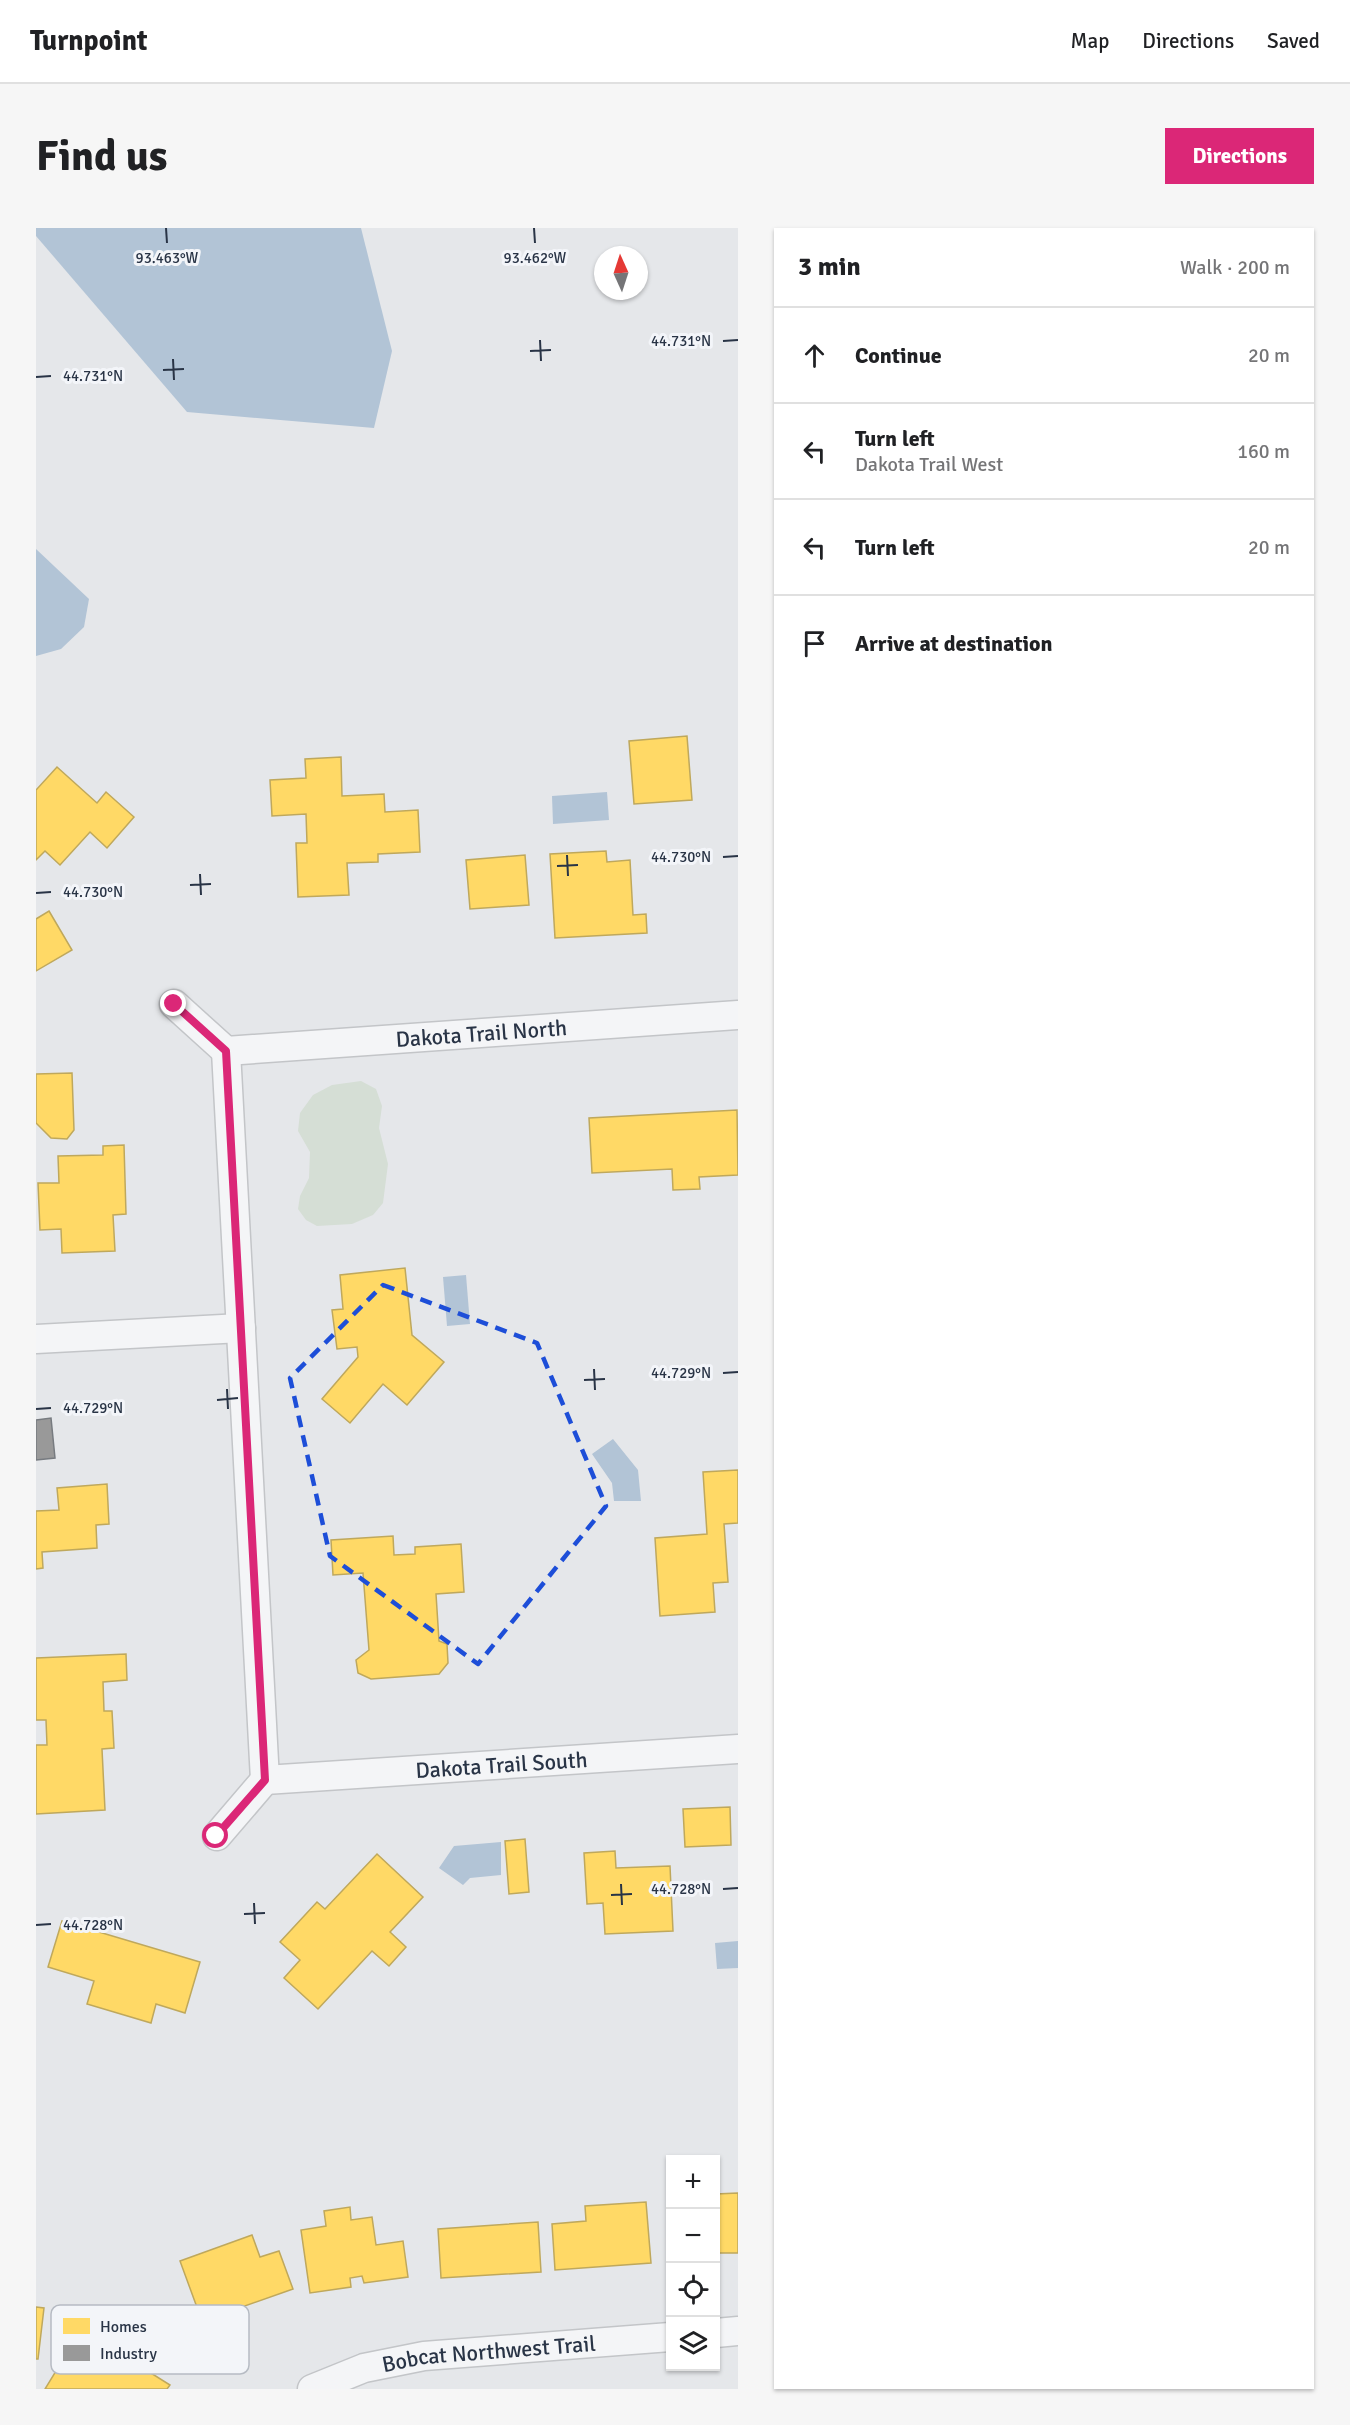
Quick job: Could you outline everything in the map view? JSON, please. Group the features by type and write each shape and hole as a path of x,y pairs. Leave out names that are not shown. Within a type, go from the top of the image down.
{"street":[{"path":"174,1004 226,1051 265,1780 216,1836"},
{"name":"Dakota Trail North","path":"226,1051 738,1015"},
{"path":"36,1339 241,1328"},
{"name":"Dakota Trail South","path":"265,1780 738,1749"},
{"path":"720,2333 738,2331"},
{"name":"Bobcat Northwest Trail","path":"312,2389 364,2368 424,2356 666,2337"}],"highlighted area":[{"path":"383,1285 537,1343 606,1506 478,1664 330,1556 290,1378"}],"shaded area":[{"path":"361,1081 376,1089 382,1106 379,1128 388,1164 383,1203 373,1215 352,1224 317,1226 306,1220 298,1209 300,1196 309,1178 310,1152 298,1131 300,1113 313,1095 332,1085"}],"water":[{"path":"36,228 361,228 392,351 374,428 187,412 36,236"},
{"path":"36,549 89,599 84,627 61,649 36,656"},
{"path":"607,792 609,820 553,824 552,796"},
{"path":"466,1275 470,1324 447,1326 443,1277"},
{"path":"613,1439 638,1470 641,1501 614,1501 612,1483 592,1454"},
{"path":"501,1842 501,1875 470,1878 463,1885 439,1868 454,1846"},
{"path":"738,1941 738,1968 717,1969 715,1943"}],"building: Homes":[{"path":"687,736 692,800 634,804 629,741"},
{"path":"341,757 342,796 384,794 385,812 418,810 420,852 378,854 378,862 347,863 349,895 298,897 296,843 307,843 306,814 272,816 270,780 306,778 305,759"},
{"path":"57,767 97,803 106,792 134,817 107,848 90,832 60,865 45,851 36,860 36,790"},
{"path":"606,851 607,862 630,860 633,915 646,914 647,933 555,938 550,854"},
{"path":"525,855 529,905 470,909 466,860"},
{"path":"49,911 72,950 36,971 36,919"},
{"path":"72,1073 74,1130 67,1139 51,1138 36,1123 36,1074"},
{"path":"737,1110 738,1175 699,1177 700,1189 673,1190 672,1169 592,1173 589,1118"},
{"path":"124,1145 126,1214 113,1215 115,1251 62,1253 61,1229 40,1230 38,1183 59,1183 58,1156 103,1155 103,1146"},
{"path":"405,1268 412,1335 444,1362 407,1405 383,1384 350,1423 322,1399 358,1357 357,1347 337,1349 332,1310 343,1309 340,1275"},
{"path":"738,1470 738,1523 724,1524 728,1582 713,1583 715,1612 660,1616 655,1538 707,1534 703,1472"},
{"path":"107,1484 109,1524 96,1525 97,1548 42,1552 43,1568 36,1569 36,1511 59,1510 57,1488"},
{"path":"393,1536 394,1555 415,1554 415,1547 461,1544 464,1592 436,1594 439,1641 447,1644 448,1663 439,1674 371,1679 358,1673 356,1660 369,1650 363,1573 333,1575 331,1540"},
{"path":"126,1654 127,1680 103,1682 104,1711 112,1711 114,1748 102,1749 105,1810 36,1814 36,1745 47,1745 46,1720 36,1720 36,1658"},
{"path":"730,1807 731,1845 685,1847 683,1809"},
{"path":"525,1839 529,1892 509,1894 505,1841"},
{"path":"615,1851 616,1868 670,1866 673,1931 605,1934 603,1903 587,1904 584,1853"},
{"path":"377,1854 423,1897 390,1932 406,1947 389,1966 372,1951 318,2009 284,1978 300,1960 280,1942 317,1902 325,1909"},
{"path":"62,1921 200,1962 185,2013 156,2004 151,2023 87,2004 94,1981 48,1967"},
{"path":"738,2193 738,2253 720,2253 720,2194"},
{"path":"646,2202 651,2263 555,2270 552,2224 586,2221 585,2206"},
{"path":"350,2207 351,2220 372,2217 376,2245 403,2241 408,2277 364,2283 362,2276 350,2278 351,2287 310,2293 301,2230 326,2226 324,2211"},
{"path":"538,2222 541,2272 441,2278 438,2229"},
{"path":"252,2235 260,2257 279,2251 293,2289 248,2305 196,2305 180,2261"},
{"path":"36,2307 44,2308 38,2359 36,2359"},
{"path":"54,2374 152,2374 170,2385 167,2389 45,2389"}],"building: Industry":[{"path":"51,1418 55,1458 36,1460 36,1420"}],"route":[{"path":"174,1004 226,1051 265,1780 216,1836"}]}
